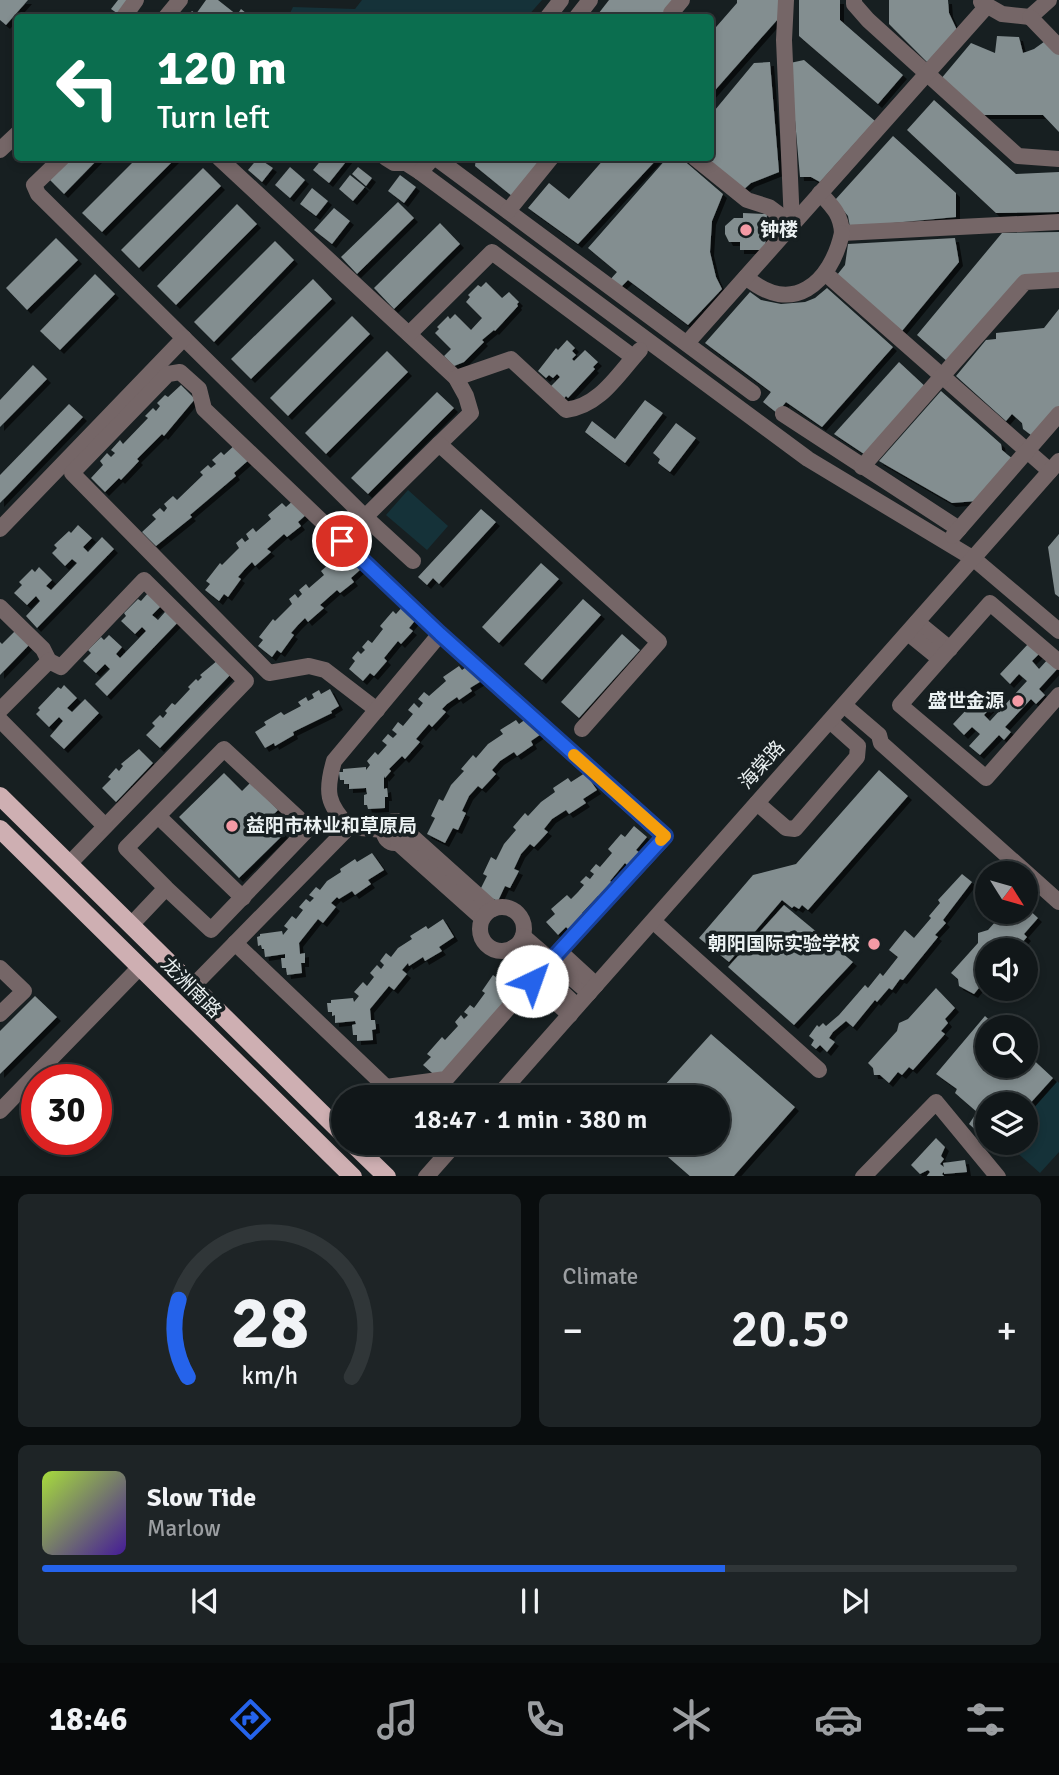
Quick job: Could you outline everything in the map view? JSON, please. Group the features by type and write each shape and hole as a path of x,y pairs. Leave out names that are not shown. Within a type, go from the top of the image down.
{"main road":[{"name":"龙洲南路","path":"0,796 331,1122"},
{"name":"龙洲南路","path":"0,829 352,1176"},
{"path":"364,1155 386,1176"}],"street":[{"path":"168,14 180,0"},
{"path":"550,14 561,0"},
{"path":"579,14 590,0"},
{"path":"671,14 682,0"},
{"path":"786,0 784,40 792,225"},
{"path":"854,0 854,4 868,20 1018,156 1059,159"},
{"path":"1030,17 1049,0 1059,11"},
{"path":"687,344 927,74 983,3 1002,14 1030,17 1059,47"},
{"path":"0,150 14,137"},
{"path":"59,161 34,186 38,194 365,517 414,561"},
{"path":"222,161 456,378 466,396 471,412 365,517"},
{"path":"391,161 406,163 420,172 808,459 974,559 1059,631"},
{"path":"420,172 432,161"},
{"path":"508,211 549,161"},
{"path":"699,161 747,200 769,206 792,225"},
{"path":"440,187 458,164 508,211 753,393"},
{"path":"746,277 768,293 788,296 805,291 825,273 838,252 842,220 835,208 820,193"},
{"path":"842,233 1059,222"},
{"path":"409,334 492,251 633,357"},
{"path":"825,273 1027,451 1054,466"},
{"path":"862,467 1025,282 1059,280"},
{"path":"0,529 184,338"},
{"path":"456,378 511,359 566,410 580,408 595,400 648,341"},
{"path":"235,943 386,1087 446,1079 665,836 440,634 204,409 199,389 180,372 168,374 72,473 269,673 309,666 326,670 377,710"},
{"path":"783,414 959,529"},
{"path":"947,543 1059,414"},
{"path":"439,444 659,642 582,729"},
{"name":"海棠路","path":"507,1085 1054,466"},
{"path":"0,607 43,649 49,661 61,667 144,580 246,681 69,864"},
{"path":"1059,662 990,603 900,705 986,778 1059,695"},
{"path":"912,627 945,654"},
{"path":"440,634 334,761 328,781 329,800 335,812 349,827 384,830 387,824 394,821 403,825 402,837 488,914"},
{"path":"0,710 49,661"},
{"path":"844,705 879,735 881,743 1059,902"},
{"path":"0,720 105,827"},
{"path":"757,803 786,828 794,829 857,757 858,747 830,721"},
{"path":"224,749 309,828 211,930 126,848 158,816 224,749"},
{"path":"158,816 243,898"},
{"path":"193,986 349,827"},
{"path":"131,925 166,888"},
{"path":"508,907 519,915 524,929 518,942 500,951 487,945 480,933 488,914 508,907"},
{"path":"653,921 820,1070"},
{"path":"518,942 546,966 592,989"},
{"path":"546,966 573,1010"},
{"path":"0,1111 140,967"},
{"path":"0,968 24,990 0,1014"},
{"path":"864,1176 936,1102 997,1176"},
{"path":"427,1176 445,1155"}],"shaded area":[{"path":"362,0 542,0 530,14 290,14 293,7 355,9"},
{"path":"408,490 448,526 427,550 386,515"},
{"path":"1057,1081 1059,1152 1040,1173 1020,1155 1038,1155 1038,1103"}],"building":[{"path":"0,0 28,0 6,25 0,20"},
{"path":"118,0 132,0 122,14 111,9"},
{"path":"206,0 218,0 236,14 196,14"},
{"path":"609,0 673,0 664,14 598,14"},
{"path":"737,0 778,0 778,19 714,91 714,29"},
{"path":"799,0 840,0 840,20 903,75 878,104 799,36"},
{"path":"889,0 948,0 949,13 957,30 927,62 889,24"},
{"path":"997,36 1019,37 1023,53 1048,39 1059,51 1059,132 1043,115 975,115 940,80 971,43 995,53"},
{"path":"804,60 875,121 820,182 811,177 800,177 790,63"},
{"path":"770,62 779,172 751,183 742,191 708,161 714,161 714,111 754,63"},
{"path":"934,100 1016,174 1059,172 1059,212 996,213 907,130"},
{"path":"893,136 956,193 956,217 850,227 848,216 835,200"},
{"path":"68,161 96,161 64,194 50,180"},
{"path":"134,161 173,161 102,232 82,213"},
{"path":"256,161 262,161 273,168 262,182 248,170"},
{"path":"320,161 347,161 329,183 313,170"},
{"path":"476,161 541,161 512,196 475,166"},
{"path":"602,161 655,161 578,244 528,208 549,183 569,199"},
{"path":"664,161 684,161 723,194 712,221 710,252 722,289 688,325 628,280 618,290 608,282 617,272 588,248"},
{"path":"290,167 305,180 290,198 275,185"},
{"path":"358,167 372,178 366,186 352,174"},
{"path":"203,168 221,186 139,268 121,250"},
{"path":"350,175 365,187 353,201 339,189"},
{"path":"400,175 416,187 404,203 388,191"},
{"path":"312,188 328,201 316,216 300,204"},
{"path":"398,202 414,218 357,274 341,257"},
{"path":"237,204 257,224 176,305 157,286"},
{"path":"334,208 350,221 332,244 314,230"},
{"name":"钟楼","path":"743,213 767,214 765,250 740,250 740,242 729,242 725,226 734,218 743,218"},
{"path":"440,223 460,244 394,309 374,288"},
{"path":"1059,232 1059,274 1022,276 948,362 917,335 1002,233"},
{"path":"56,238 78,260 27,310 6,288"},
{"path":"955,238 959,262 902,331 837,275 845,265 848,244"},
{"path":"275,241 294,260 214,342 194,322"},
{"path":"95,274 115,294 60,350 40,331"},
{"path":"313,279 332,299 251,379 231,359"},
{"path":"486,282 502,298 509,292 519,302 518,306 495,331 482,340 484,342 464,362 454,366 444,356 451,349 435,333 439,329 437,327 448,316 450,319 455,314 471,330 482,318 466,302 470,297 468,295 478,285 481,287"},
{"path":"827,288 893,347 822,427 786,402 777,413 763,402 771,392 705,343 750,292 761,300 781,304 805,302"},
{"path":"1059,309 1059,409 1031,435 1012,414 1006,421 956,376 986,340 996,339 996,333 1044,328"},
{"path":"352,316 370,334 288,416 270,398"},
{"path":"567,340 575,348 572,351 576,355 572,359 574,361 585,350 598,362 593,367 595,369 562,401 549,388 560,377 557,374 553,378 549,375 546,378 538,371 556,348 558,350"},
{"path":"387,351 408,372 326,454 305,433"},
{"path":"899,362 928,389 867,456 834,434"},
{"path":"33,365 47,379 0,427 0,400"},
{"path":"181,385 195,399 164,436 162,434 121,480 119,478 105,492 91,478 103,465 100,461 107,453 111,457 115,453 111,450 120,440 123,444 148,418 145,416 153,408 156,411 160,406 157,403"},
{"path":"941,391 1001,444 1002,450 1014,460 977,501 952,503 879,461"},
{"path":"437,392 454,408 368,494 351,478"},
{"path":"645,400 663,413 625,463 585,432 592,421 615,439"},
{"path":"69,404 83,417 0,503 0,475"},
{"path":"676,423 696,438 670,472 658,463 660,459 653,453"},
{"path":"237,443 251,458 234,473 236,476 190,515 192,517 156,546 142,532 156,519 152,515 160,508 164,512 167,508 164,504 173,496 177,500 203,475 200,472 208,465 211,468 216,464 212,460 221,452 224,455"},
{"path":"295,499 308,513 298,522 301,526 287,537 284,534 267,549 271,552 255,566 252,562 238,577 241,579 228,597 224,594 219,601 205,590 210,584 206,581 220,563 222,565 239,548 236,543 242,538 245,542 249,539 246,534 253,528 256,532 271,519 268,515 282,503 286,507"},
{"path":"481,509 496,522 439,584 433,578 427,585 418,577"},
{"path":"78,525 92,538 83,547 88,552 102,537 114,549 37,628 26,616 40,601 36,596 27,605 14,593 22,585 19,582 32,569 35,572 39,567 52,580 46,586 51,590 77,563 72,559 65,566 52,553 57,548 54,545"},
{"path":"1059,534 1059,597 1055,594 1048,547"},
{"path":"348,555 361,569 351,578 354,582 340,593 337,590 320,605 324,608 308,622 305,618 291,633 294,635 281,653 277,650 272,657 258,646 263,640 259,637 273,619 275,621 292,604 289,599 295,594 298,598 302,594 299,590 306,584 309,588 324,575 321,571 335,559 339,563"},
{"path":"541,563 559,579 499,643 482,627"},
{"path":"148,593 161,606 152,615 158,620 171,605 183,617 107,696 95,684 110,669 105,664 96,673 83,661 91,653 88,650 101,637 104,640 109,635 122,647 116,654 120,658 146,631 142,627 135,634 121,621 126,616 124,613"},
{"path":"583,599 601,615 542,680 524,664"},
{"path":"404,605 418,617 409,628 413,631 401,644 398,641 384,658 387,661 374,676 370,673 363,681 349,669 355,661 352,658 358,651 361,654 365,650 362,647 368,640 372,643 383,629 380,626 393,611 396,614"},
{"path":"16,630 30,644 0,675 0,642 2,644"},
{"path":"622,634 640,650 579,718 561,702"},
{"name":"盛世金源","path":"1029,643 1040,653 1032,661 1039,669 1049,658 1059,667 1039,689 1045,695 1036,704 1031,699 1005,727 1011,732 1004,740 999,735 980,755 969,746 980,734 972,727 964,735 953,724 982,693 994,704 984,715 990,721 1027,681 1019,674 1010,684 1000,674"},
{"path":"218,660 232,673 160,748 146,735 155,726 152,723 160,715 163,718 172,703 175,705 190,689 188,687 196,679 198,681 202,677 200,675"},
{"path":"472,663 483,680 470,688 472,691 459,700 457,697 447,704 442,709 446,712 432,727 429,724 416,739 420,742 405,759 402,756 389,769 391,771 385,778 384,776 384,789 387,788 388,797 385,797 385,808 368,809 367,805 364,805 366,788 349,789 349,784 340,780 339,772 343,772 343,769 366,767 366,770 370,765 367,761 375,752 378,755 387,745 382,741 388,734 393,738 397,734 392,730 398,722 403,726 413,714 408,710 414,703 419,708 423,703 418,699 424,692 429,696 446,681 443,677 459,666 462,670"},
{"path":"64,685 77,698 67,708 72,712 85,699 99,713 64,749 50,736 63,721 59,717 49,727 36,714 40,710 38,708 58,687 61,689"},
{"path":"330,689 339,706 331,711 332,713 293,732 294,735 275,746 274,743 265,748 255,732 266,725 264,722 281,712 284,715 301,706 298,702 306,697 308,701 314,698 312,694 319,690 321,694"},
{"path":"533,714 544,732 531,741 533,745 517,756 514,752 500,761 492,770 496,774 482,789 478,786 469,796 462,811 466,813 458,830 453,828 445,843 427,834 435,818 431,816 439,799 443,801 451,785 464,771 461,769 473,755 476,758 488,744 503,734 500,730 516,720 519,724"},
{"path":"139,749 153,763 116,802 102,788 111,779 108,777 116,768 119,771 123,766 121,764"},
{"path":"879,770 908,796 808,910 802,905 799,909 794,906 792,908 782,900 729,962 699,938 753,875 796,864"},
{"name":"益阳市林业和草原局","path":"224,773 242,791 251,782 278,810 269,819 284,834 239,878 179,817"},
{"path":"585,773 597,790 583,799 586,803 569,814 566,810 552,819 544,829 548,832 534,847 530,844 521,854 514,869 519,871 510,888 505,886 498,901 479,892 487,876 483,874 491,857 496,860 504,844 516,830 513,827 525,813 528,816 555,792 553,788 568,778 571,782"},
{"path":"634,826 647,837 636,850 640,853 629,867 625,863 610,881 614,884 601,899 598,896 582,913 585,916 569,930 566,927 558,935 546,922 555,914 551,909 567,895 571,899 578,892 584,885 580,882 586,876 590,879 594,874 590,871 596,864 600,867 612,853 608,849 621,834 625,837"},
{"path":"372,853 384,870 368,880 371,884 355,895 352,891 339,899 337,897 331,903 336,907 323,923 318,919 299,943 300,954 305,953 305,963 301,963 302,973 287,975 286,968 282,968 281,958 285,958 285,954 265,957 264,949 261,945 258,946 257,937 260,934 282,931 283,935 288,929 284,926 292,916 296,919 303,910 299,907 306,899 310,902 314,898 309,895 316,887 320,890 327,881 341,872 340,869 355,859 357,862"},
{"path":"962,874 972,882 943,920 946,923 935,935 938,937 903,980 900,979 892,990 889,988 877,1002 875,1000 853,1027 846,1021 833,1032 829,1038 835,1042 827,1052 820,1045 816,1049 811,1045 814,1040 809,1036 817,1025 819,1027 823,1023 826,1026 865,985 868,988 880,973 883,976 898,957 889,950 905,930 914,938 931,918 929,916 940,903 938,900"},
{"path":"784,905 853,962 794,1025 728,967"},
{"path":"443,919 454,937 439,947 442,951 425,961 423,957 409,966 408,963 402,970 407,974 394,990 389,986 370,1009 371,1020 375,1020 376,1029 372,1030 373,1040 357,1041 352,1025 356,1024 355,1021 335,1023 335,1015 332,1016 332,1012 328,1012 327,1003 331,1003 331,1000 353,998 354,1002 359,996 354,992 363,982 367,986 374,977 370,973 377,965 381,969 384,965 380,961 386,953 391,957 398,948 412,939 410,936"},
{"path":"993,924 1033,924 1024,934 1026,938 978,938 978,933 988,930"},
{"path":"975,946 974,994 959,986 958,979 951,973"},
{"path":"504,967 520,978 511,991 515,993 438,1078 423,1065 431,1057 427,1054 442,1037 445,1040 458,1026 455,1022 461,1015 464,1019 468,1015 464,1012 470,1005 474,1008 493,975 497,978"},
{"path":"936,988 955,1008 945,1019 948,1023 941,1031 945,1034 913,1070 909,1067 902,1075 898,1072 889,1083 880,1075 874,1075 873,1068 868,1063 897,1031 899,1023 908,1019"},
{"path":"35,996 57,1017 0,1074 0,1031"},
{"path":"975,1028 975,1078 1038,1078 1038,1064 1053,1078 1038,1095 1038,1092 975,1092 975,1110 955,1093 957,1089 936,1074"},
{"path":"711,1034 795,1107 734,1176 690,1176 666,1155 730,1155 730,1085 665,1085"},
{"path":"975,1115 975,1129 969,1124"},
{"path":"936,1138 945,1147 941,1156 944,1159 940,1164 944,1167 943,1163 965,1160 967,1172 944,1172 942,1174 944,1176 927,1176 930,1172 928,1170 920,1174 911,1165"}],"slow traffic":[{"path":"574,755 665,836 661,840"}],"place":[{"name":"钟楼","path":"746,230"},
{"name":"盛世金源","path":"1018,701"},
{"name":"益阳市林业和草原局","path":"232,826"},
{"name":"朝阳国际实验学校","path":"874,944"}],"route":[{"path":"342,541 440,634 665,836 532,981"}]}
